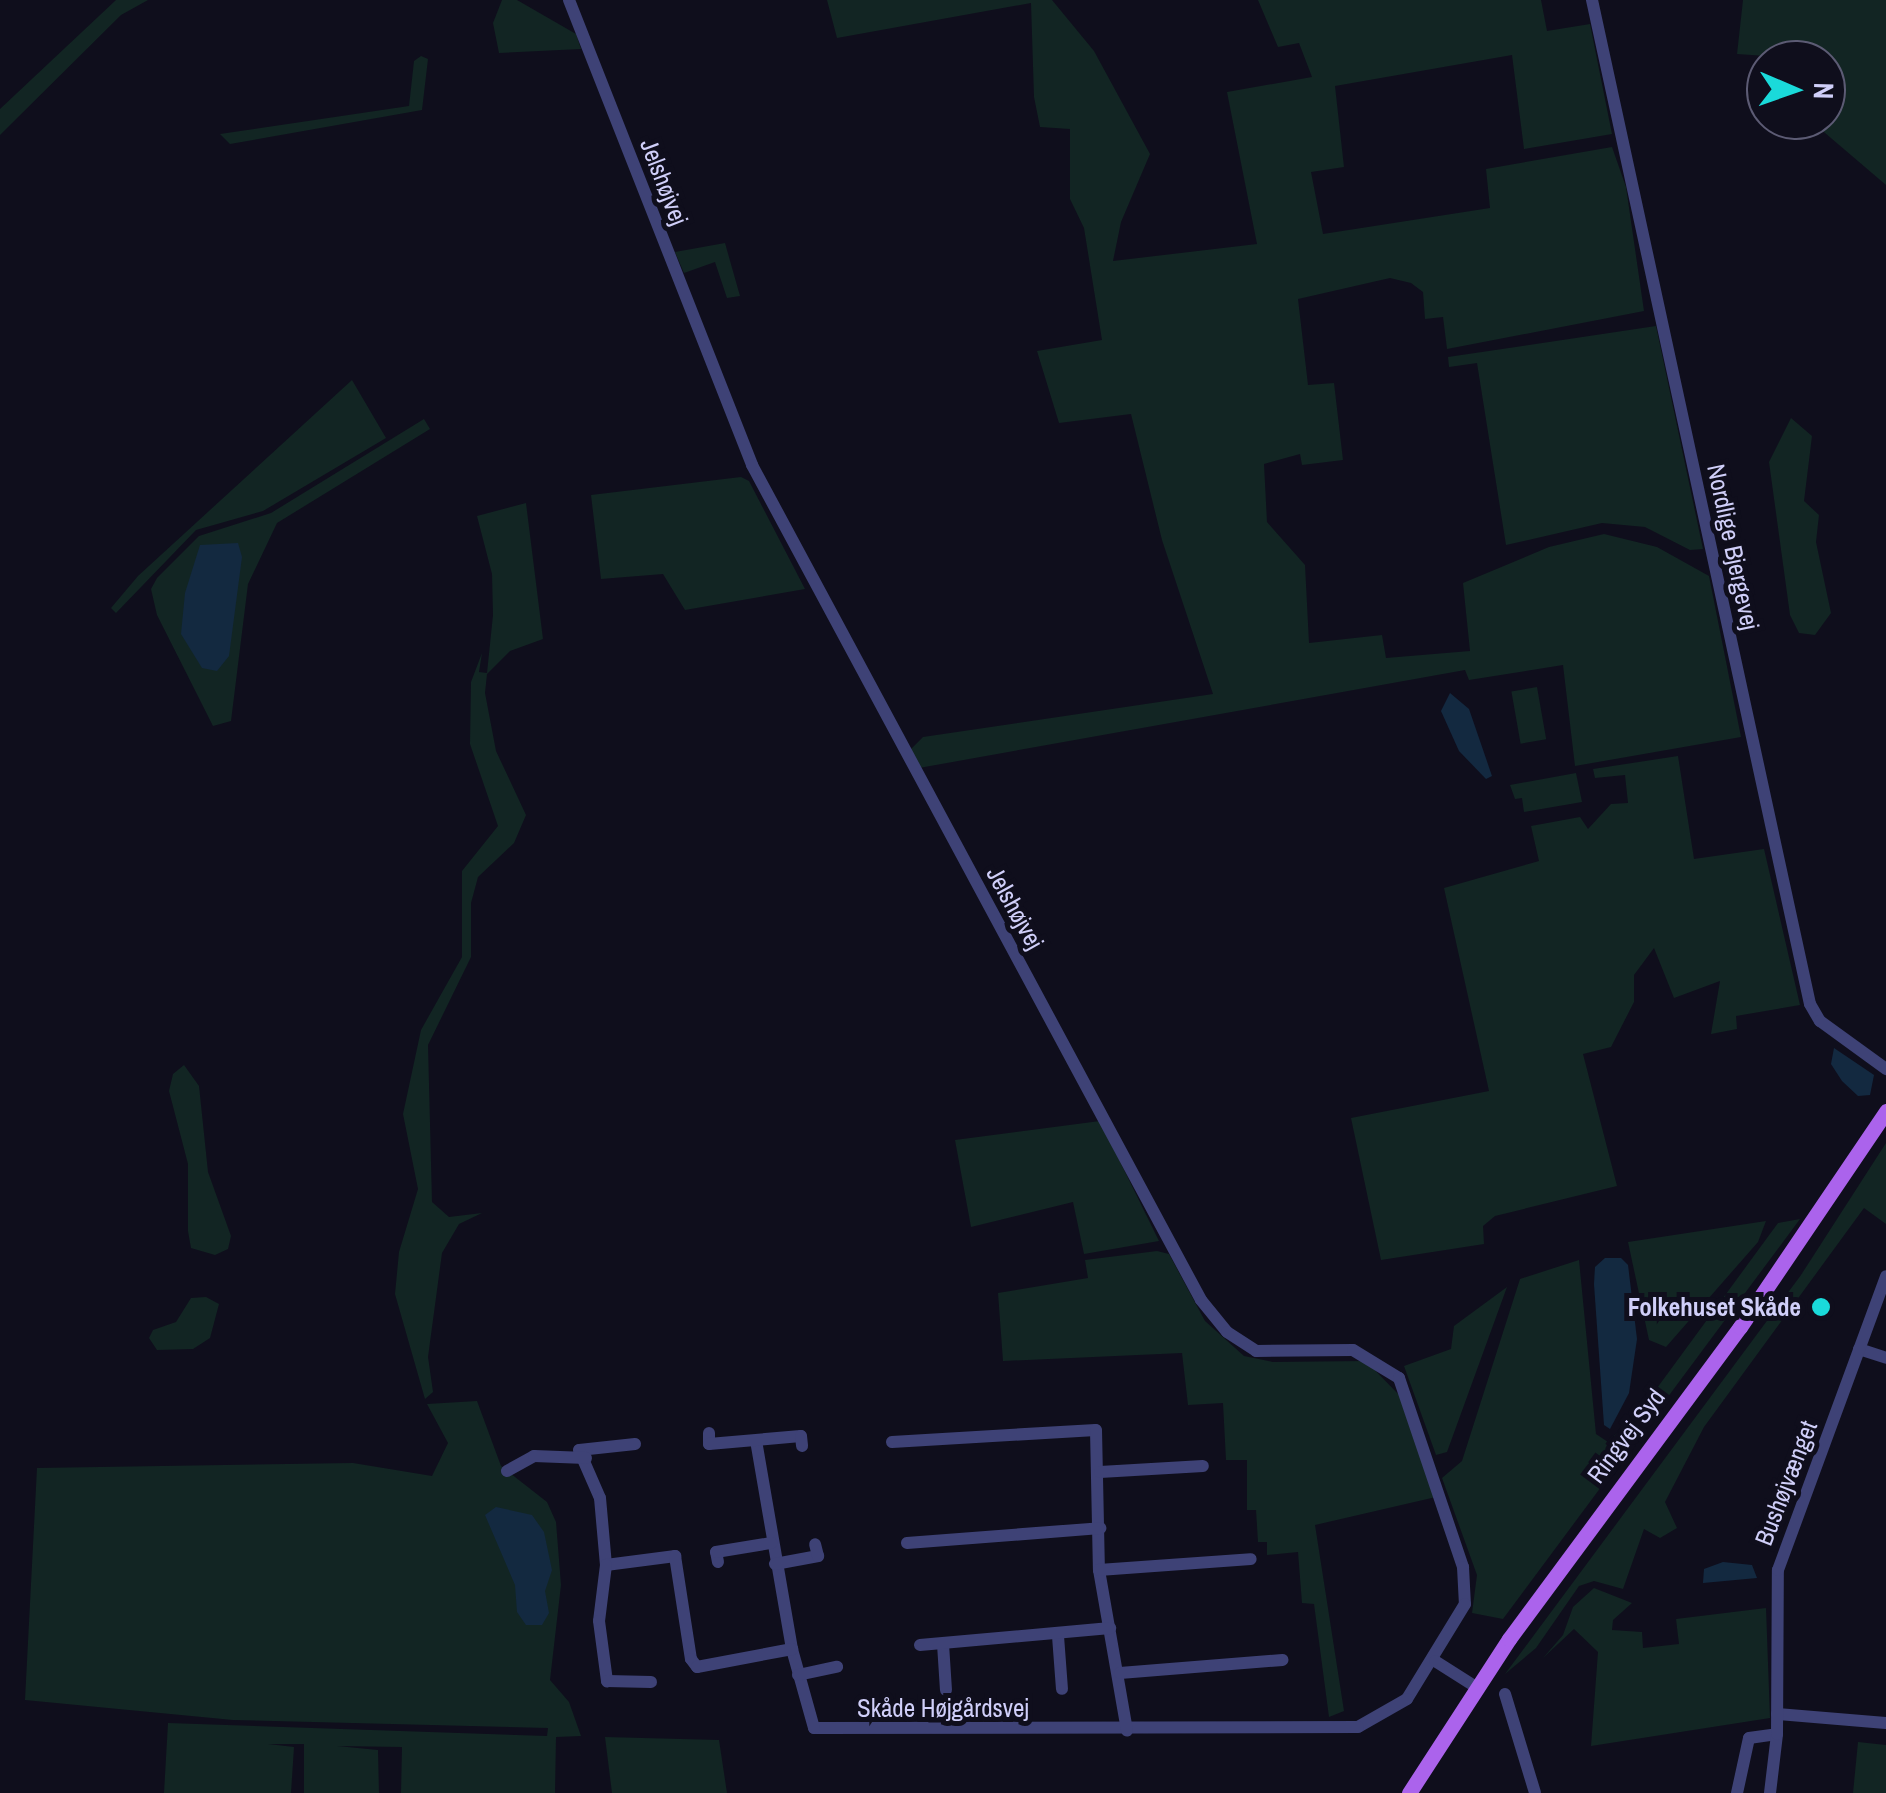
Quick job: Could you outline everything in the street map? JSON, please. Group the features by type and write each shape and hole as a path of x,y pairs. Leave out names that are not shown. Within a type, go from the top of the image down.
{"main road":[{"name":"Ringvej Syd","path":"1408,1793 1476,1687 1750,1312 1886,1111"}],"street":[{"name":"Jelshøjvej","path":"569,0 752,465 1201,1300 1242,1345 1271,1354 1364,1352 1406,1388 1468,1588 1458,1624 1435,1661"},
{"name":"Nordlige Bjergevej","path":"1592,0 1810,1004 1820,1021 1886,1069"},
{"name":"Bushøjvænget","path":"1770,1793 1778,1734 1778,1570 1886,1266"},
{"name":"Bushøjvænget","path":"1870,1314 1886,1276"},
{"path":"1859,1349 1886,1358"},
{"path":"892,1442 1091,1428 1098,1436 1099,1570 1120,1673 1127,1732"},
{"path":"708,1433 709,1444 801,1436 802,1446"},
{"name":"Skåde Højgårdsvej","path":"756,1441 792,1649 809,1720 822,1730 1127,1732 1358,1728 1407,1698 1435,1661"},
{"path":"635,1444 579,1450 586,1458 604,1516 606,1564 599,1621 607,1680 651,1682"},
{"path":"507,1470 534,1456 586,1458"},
{"path":"1100,1472 1204,1466"},
{"path":"908,1542 1100,1528"},
{"path":"718,1562 716,1552 771,1543"},
{"path":"775,1564 818,1556 816,1544"},
{"path":"606,1564 675,1556 690,1659 698,1667 792,1649"},
{"path":"1099,1570 1252,1559"},
{"path":"920,1645 1058,1636 1110,1628"},
{"name":"Skåde Højgårdsvej","path":"1058,1636 1062,1689"},
{"name":"Skåde Højgårdsvej","path":"943,1644 946,1690"},
{"path":"1120,1673 1282,1660"},
{"path":"1435,1661 1476,1687"},
{"name":"Skåde Højgårdsvej","path":"798,1675 838,1667"},
{"path":"1505,1694 1535,1793"},
{"path":"1778,1714 1886,1723"},
{"path":"1737,1793 1749,1738 1778,1734"}],"green space":[{"path":"116,0 148,0 121,15 0,135 0,109"},
{"path":"502,0 517,0 576,34 581,49 499,53 493,23"},
{"path":"827,0 1052,0 1094,51 1150,154 1121,222 1113,261 1257,244 1227,92 1312,77 1299,43 1278,47 1258,0 1541,0 1547,31 1590,24 1612,134 1524,149 1512,55 1335,86 1344,167 1311,172 1323,234 1490,208 1486,169 1612,147 1626,187 1644,311 1447,349 1443,317 1425,319 1423,292 1411,283 1390,278 1298,299 1308,385 1334,383 1343,460 1302,465 1300,454 1264,464 1267,522 1305,565 1309,643 1382,635 1386,658 1470,651 1463,583 1549,547 1604,534 1657,547 1709,576 1741,737 1575,766 1563,665 1469,680 1465,670 919,768 911,749 923,737 1213,694 1162,540 1131,414 1059,423 1037,351 1102,340 1084,228 1070,199 1070,129 1040,127 1034,97 1031,3 837,38"},
{"path":"1743,0 1886,0 1886,185 1833,140 1846,140 1846,40 1746,40 1746,55 1737,54"},
{"path":"421,56 428,59 422,110 230,144 220,134 409,106 414,61"},
{"path":"725,243 740,296 727,298 715,262 684,273 675,252"},
{"path":"1656,326 1703,549 1690,550 1645,527 1602,523 1506,545 1477,363 1449,367 1448,357"},
{"path":"352,380 386,438 263,511 196,530 116,613 111,608 138,576"},
{"path":"1791,418 1812,436 1804,501 1819,515 1816,542 1831,613 1815,635 1799,633 1790,615 1769,462"},
{"path":"424,419 430,429 277,523 248,584 231,721 213,726 157,615 151,589 157,578 199,536 271,513"},
{"path":"741,477 749,481 805,589 685,610 663,574 601,579 591,495"},
{"path":"526,503 543,639 510,651 487,674 485,693 496,751 526,815 514,843 478,877 471,903 471,957 428,1045 432,1202 449,1217 482,1213 459,1224 442,1253 428,1357 433,1392 425,1399 395,1294 399,1252 418,1189 403,1114 421,1030 462,957 462,871 498,826 470,744 471,682 482,653 479,672 487,673 493,615 492,574 477,516"},
{"path":"1537,687 1546,739 1521,744 1511,692"},
{"path":"1678,756 1694,859 1764,849 1800,1005 1736,1016 1737,1029 1711,1034 1720,981 1674,998 1654,948 1634,975 1634,1002 1611,1047 1583,1054 1617,1186 1495,1216 1483,1226 1484,1244 1381,1260 1351,1118 1489,1091 1444,888 1539,861 1531,826 1580,817 1588,829 1611,804 1628,803 1625,775 1595,778 1593,769"},
{"path":"1576,773 1582,802 1524,812 1522,798 1515,799 1510,785"},
{"path":"184,1065 199,1086 208,1172 231,1236 228,1249 215,1255 191,1248 188,1231 188,1164 169,1091 173,1074"},
{"path":"1100,1121 1159,1241 1084,1254 1073,1202 971,1227 955,1140"},
{"path":"1886,1143 1886,1224 1864,1208 1704,1427 1665,1502 1677,1528 1660,1538 1644,1529 1623,1589 1594,1581 1579,1586 1536,1648 1505,1674 1801,1275"},
{"path":"1800,1219 1503,1619 1472,1613 1477,1575 1442,1478 1462,1461 1520,1279 1579,1260 1596,1434 1608,1442 1649,1399 1778,1223"},
{"path":"1766,1221 1758,1242 1666,1347 1649,1340 1628,1242"},
{"path":"1157,1251 1169,1254 1205,1321 1244,1356 1273,1362 1366,1361 1403,1399 1436,1497 1315,1525 1344,1711 1329,1717 1314,1604 1302,1603 1298,1552 1267,1555 1267,1542 1258,1542 1256,1510 1247,1510 1247,1460 1226,1460 1223,1403 1188,1405 1182,1353 1003,1361 998,1293 1088,1278 1085,1260"},
{"path":"1507,1287 1447,1452 1436,1455 1404,1366 1451,1349 1454,1326"},
{"path":"206,1297 219,1304 210,1338 193,1349 157,1350 149,1338 153,1330 176,1322 191,1298"},
{"path":"477,1401 501,1466 547,1502 556,1522 561,1585 550,1680 569,1702 581,1736 556,1737 555,1793 401,1793 402,1747 337,1746 378,1750 379,1793 304,1793 304,1744 268,1744 294,1747 291,1793 164,1793 168,1723 547,1736 548,1728 233,1720 25,1700 37,1468 353,1463 432,1476 448,1443 427,1404"},
{"path":"1594,1588 1632,1603 1613,1620 1612,1630 1642,1632 1643,1648 1679,1644 1676,1619 1766,1608 1770,1718 1591,1746 1598,1652 1574,1629 1543,1658 1563,1635 1573,1607"},
{"path":"605,1737 719,1740 727,1793 612,1793"},
{"path":"1858,1742 1886,1745 1886,1793 1853,1793"}],"water":[{"path":"238,543 242,557 229,656 217,671 202,668 181,634 185,593 200,545"},
{"path":"1450,693 1469,709 1492,776 1486,779 1459,751 1441,711"},
{"path":"1834,1048 1874,1075 1870,1095 1858,1096 1842,1081 1831,1064"},
{"path":"1605,1258 1621,1258 1628,1265 1637,1339 1629,1393 1610,1429 1604,1425 1594,1284 1595,1267"},
{"path":"496,1507 532,1515 544,1532 552,1570 545,1591 549,1613 542,1625 526,1625 517,1612 515,1585 485,1515"},
{"path":"1723,1562 1752,1565 1757,1578 1703,1583 1704,1569"}],"place":[{"name":"Folkehuset Skåde","path":"1821,1307"}]}
